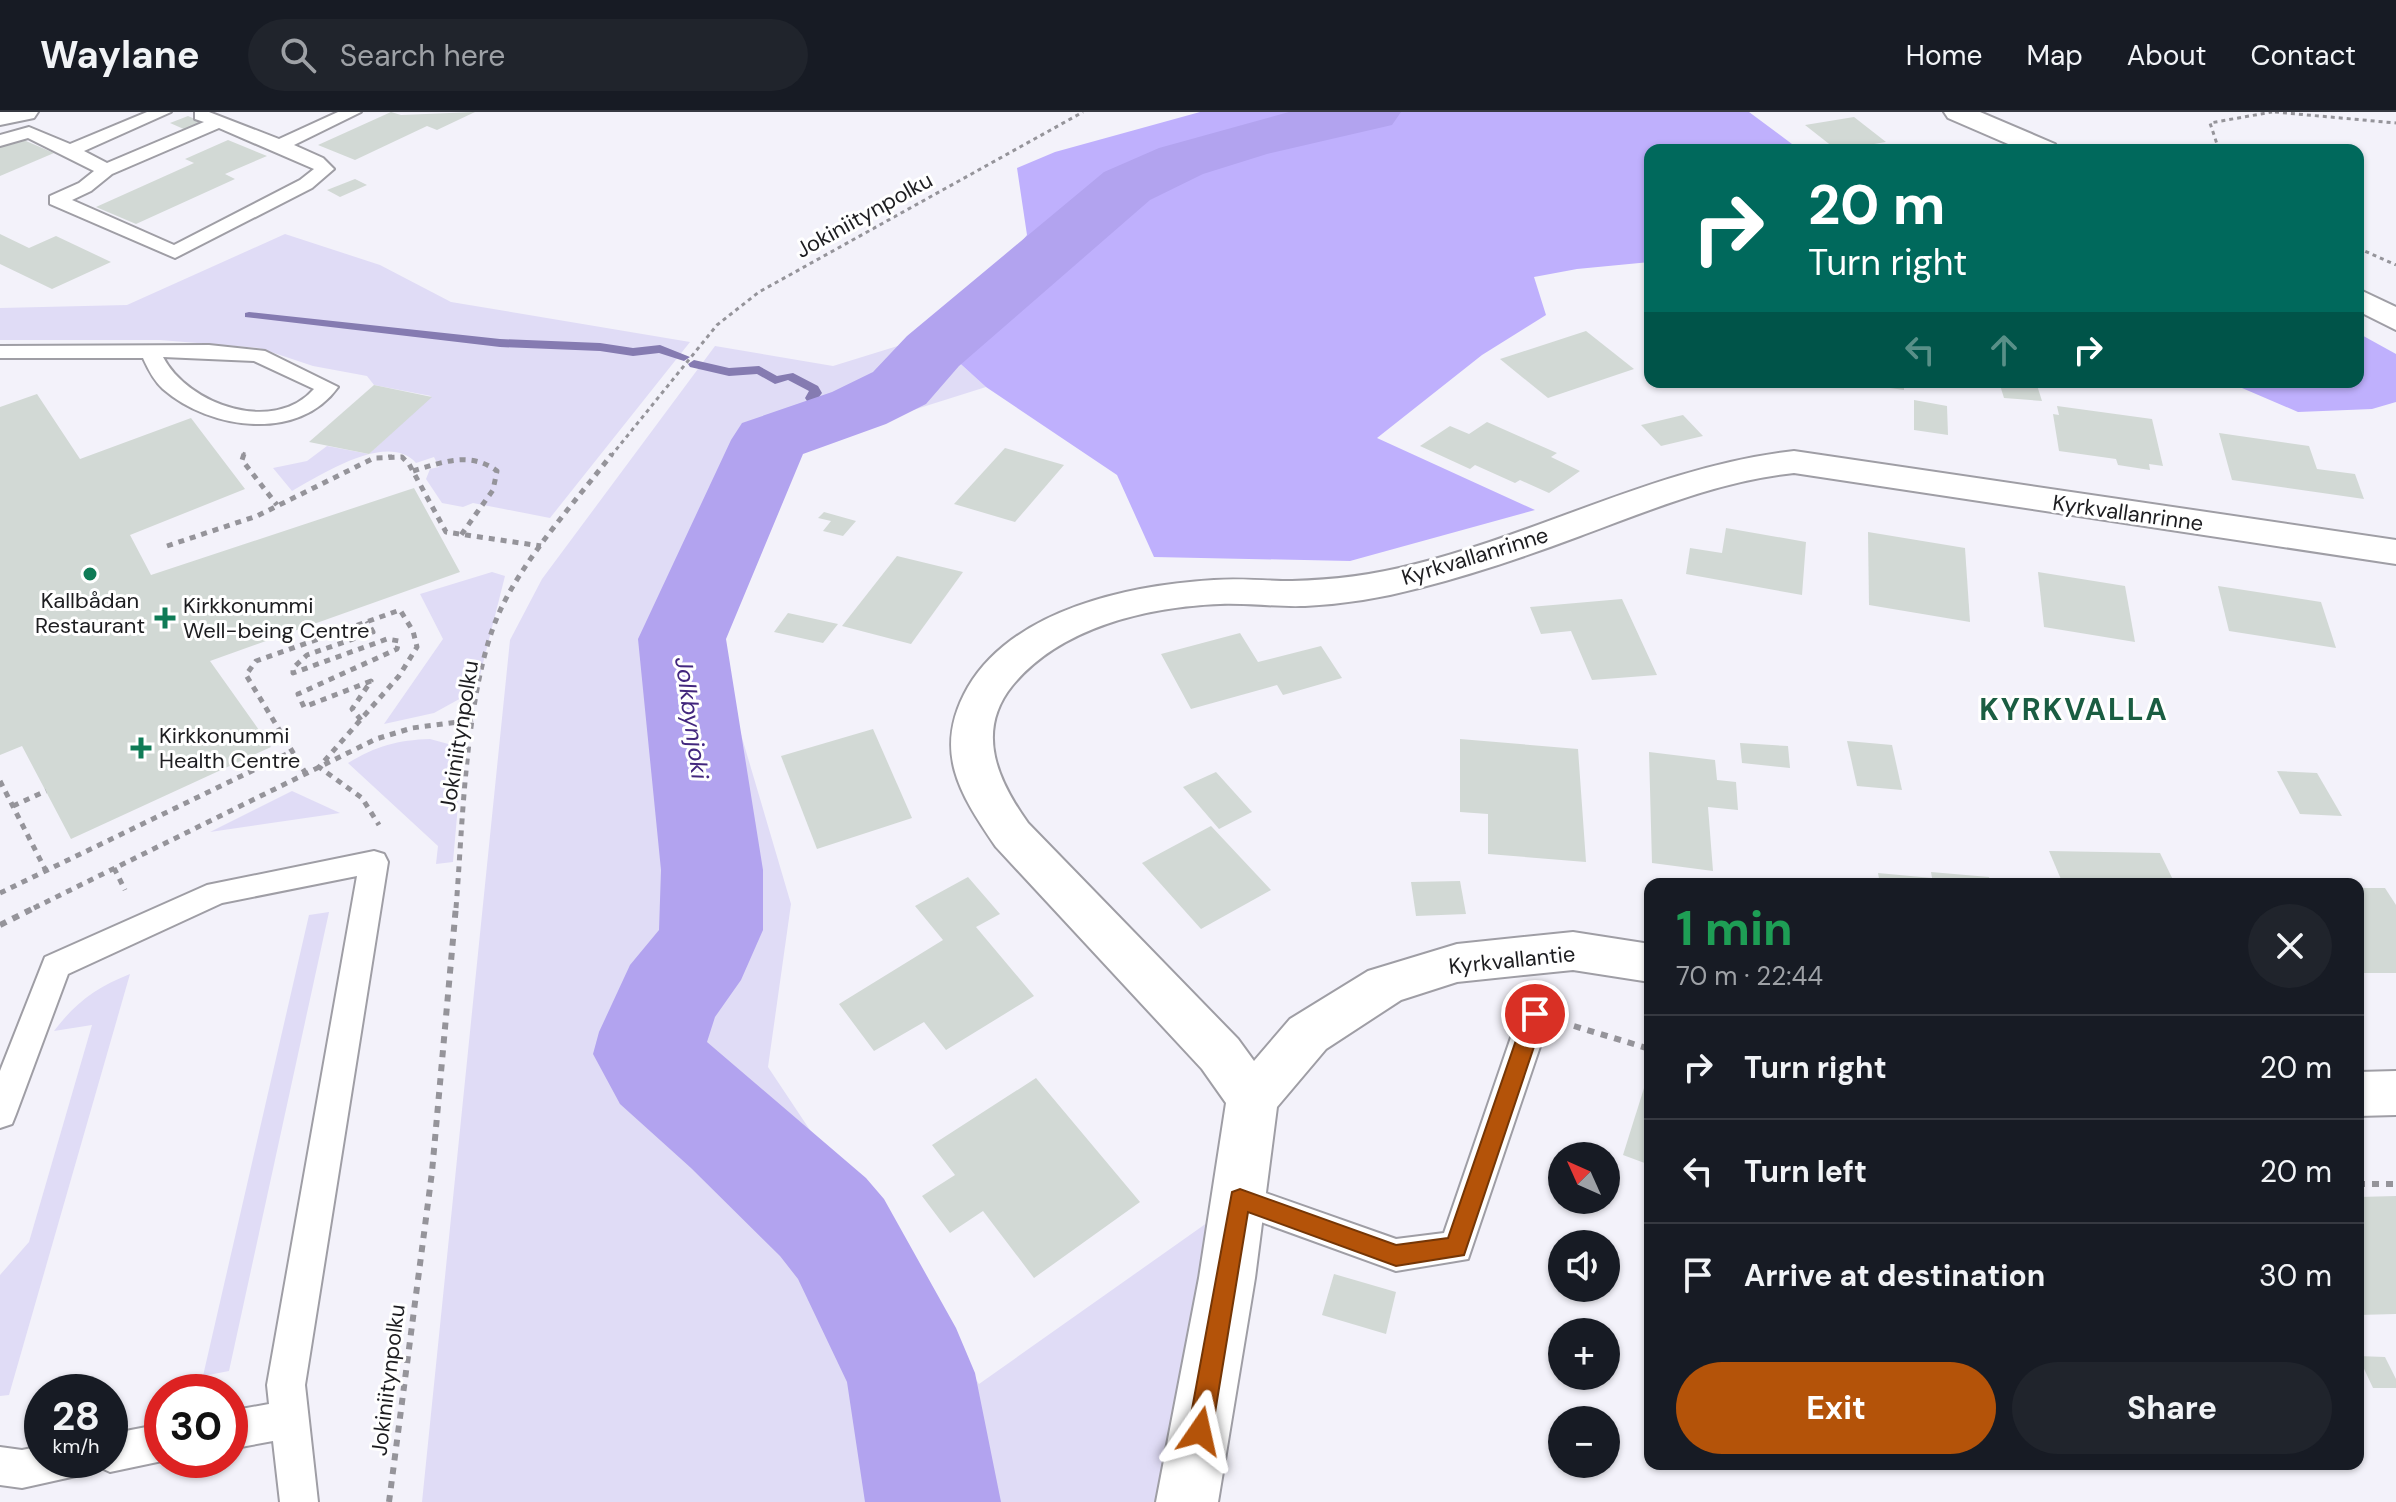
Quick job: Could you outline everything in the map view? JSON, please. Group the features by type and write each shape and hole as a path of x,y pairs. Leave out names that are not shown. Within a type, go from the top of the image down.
{"street":[{"path":"0,117 25,112"},
{"path":"1957,112 2031,144"},
{"path":"2364,301 2396,320"},
{"name":"Kyrkvallanrinne","path":"1252,1099 1220,1054 1012,835 986,799 971,762 977,708 1007,665 1048,633 1097,617 1203,593 1305,593 1411,578 1531,540 1659,491 1733,469 1794,462 2396,552"},
{"name":"Kyrkvallantie","path":"1252,1099 1308,1034 1385,985 1457,963 1573,951 1644,962"},
{"path":"2364,1094 2396,1093"},
{"path":"1187,1502 1240,1199 1252,1099"}],"lane":[{"path":"70,150 162,112"},
{"path":"192,112 280,145 317,162 325,169 306,184 175,252 57,200 85,187 106,170 218,122"},
{"path":"280,145 352,112"},
{"path":"0,141 29,132 106,170"},
{"path":"0,352 150,352 258,355 327,387 321,398 295,413 259,419 230,415 193,401 168,382 150,352"},
{"path":"0,1114 56,966 217,893 374,862 286,1385 299,1502"},
{"path":"1240,1199 1396,1255 1456,1248 1535,1014"},
{"path":"248,1427 290,1419"},
{"path":"0,1466 24,1469"}],"path":[{"name":"Jokiniitynpolku","path":"389,1502 432,1172 454,900 474,720 482,674 499,613 541,546 717,325 759,292 1083,112"},
{"path":"2217,144 2210,123 2273,112 2396,123"},
{"path":"2364,251 2396,265"},
{"path":"259,419 242,460 277,505"},
{"path":"167,546 277,505 374,458 402,457 413,471 446,532 541,546"},
{"path":"413,471 462,458 477,459 497,471 493,490 461,535"},
{"path":"306,774 246,675 256,661 400,610 413,631 417,647 399,676 319,767"},
{"path":"361,720 352,709 371,681 304,707 298,694 397,649 399,641 387,639 293,673 293,668 307,655 373,632 367,621"},
{"path":"0,925 376,739 412,728 474,720"},
{"path":"0,893 293,751"},
{"path":"319,767 362,798 379,820 374,862"},
{"path":"0,781 46,871"},
{"path":"13,806 46,791"},
{"path":"2364,1184 2396,1184"}],"shaded area":[{"path":"1200,112 1749,112 1792,144 1644,144 1644,263 1534,277 1546,315 1482,355 1377,438 1535,510 1350,561 1154,557 1117,475 986,387 930,336 990,280 1027,235 1017,168 1055,152"},
{"path":"285,234 380,265 451,302 690,342 550,518 473,503 463,507 442,503 426,479 430,469 439,467 434,457 416,463 404,454 372,454 354,459 292,491 273,468 307,461 327,446 369,454 431,396 374,385 367,376 313,366 259,348 160,340 0,340 0,308 127,305"},
{"path":"930,336 986,387 796,447 710,629 791,904 768,1067 979,1384 1221,1213 1158,1502 422,1502 510,640 542,579 715,346 833,366"},
{"path":"2364,336 2396,354 2396,402 2372,409 2298,412 2242,388 2364,388"},
{"path":"492,572 505,576 479,679 463,697 434,713 384,724 443,639 420,594"},
{"path":"430,739 463,748 453,862 436,864 438,846 348,763 388,745"},
{"path":"292,791 340,813 210,832"},
{"path":"329,912 229,1371 203,1374 309,915"},
{"path":"130,974 9,1395 0,1396 0,1275 29,1242 92,1025 54,1031 88,996"}],"building":[{"path":"391,112 401,115 475,112 437,130 427,126 355,160 318,145"},
{"path":"188,116 204,123 186,130 170,123"},
{"path":"1854,117 1886,142 1829,144 1805,125"},
{"path":"19,138 54,153 0,176 0,146"},
{"path":"228,140 267,156 225,174 235,179 136,224 96,207 194,163 185,159"},
{"path":"355,179 367,185 340,197 327,190"},
{"path":"0,234 29,248 56,236 111,262 52,289 0,264"},
{"path":"1586,331 1634,369 1548,398 1500,359"},
{"path":"374,385 432,397 369,454 309,442"},
{"path":"2001,388 2038,388 2042,401 2004,398"},
{"name":"Kirkkonummi Well-being Centre","path":"37,394 80,459 191,418 245,489 130,535 151,575 414,488 460,572 210,661 271,747 71,839 22,746 0,755 0,407"},
{"path":"1914,400 1947,406 1948,435 1914,430"},
{"path":"2057,406 2152,419 2163,466 2149,464 2150,470 2118,465 2116,459 2059,451 2053,414 2059,415"},
{"path":"1683,415 1703,436 1661,446 1641,425"},
{"path":"1487,422 1557,453 1551,457 1580,471 1549,493 1520,480 1515,483 1475,465 1470,469 1420,446 1450,426 1469,434"},
{"path":"2219,433 2309,446 2317,469 2355,474 2364,499 2232,480"},
{"path":"1005,448 1064,465 1015,522 954,504"},
{"path":"824,512 856,521 843,536 823,531 831,521 818,518"},
{"path":"1726,528 1806,542 1802,595 1686,574 1690,548 1722,553"},
{"path":"1868,532 1965,548 1970,622 1869,605"},
{"path":"897,556 963,572 911,644 842,626"},
{"path":"2038,572 2125,586 2135,642 2044,627"},
{"path":"2218,586 2321,602 2336,648 2229,631"},
{"path":"1622,599 1657,675 1592,680 1571,631 1541,634 1530,607"},
{"path":"788,613 838,624 823,643 774,632"},
{"path":"1240,633 1258,662 1321,646 1342,678 1283,695 1277,685 1191,709 1161,654"},
{"path":"873,729 912,818 817,849 781,756"},
{"path":"1460,739 1578,749 1586,862 1488,854 1488,814 1460,812"},
{"path":"1847,741 1892,745 1902,790 1857,786"},
{"path":"1740,743 1788,746 1790,768 1742,763"},
{"path":"1649,752 1715,760 1717,780 1736,782 1738,810 1708,807 1713,871 1652,863"},
{"path":"2277,771 2317,773 2342,816 2300,814"},
{"path":"1216,772 1252,812 1219,829 1183,787"},
{"path":"1211,826 1271,890 1201,929 1142,863"},
{"path":"2049,851 2160,853 2172,878 2060,878"},
{"path":"1931,872 1989,878 1932,878"},
{"path":"1878,873 1932,878 1879,878"},
{"path":"968,877 1000,914 976,927 1034,996 946,1050 924,1022 874,1051 839,1004 943,940 915,906"},
{"path":"1460,881 1466,914 1416,916 1411,882"},
{"path":"2364,888 2385,888 2396,905 2396,973 2364,973"},
{"path":"1036,1078 1140,1202 1034,1278 983,1211 950,1233 922,1196 955,1175 932,1145"},
{"path":"1644,1088 1644,1163 1623,1155"},
{"path":"2396,1196 2396,1314 2364,1315 2364,1197"},
{"path":"1334,1274 1396,1292 1386,1334 1322,1315"},
{"path":"2364,1356 2385,1357 2396,1379 2396,1388 2373,1388 2364,1369"}],"waterway":[{"name":"Jolkbynjoki","path":"933,1502 922,1425 910,1373 841,1239 823,1217 732,1132 660,1070 649,1054 668,997 704,950 711,930 712,870 682,639 770,440 880,400 900,388 918,372 933,351 1127,186 1181,161 1250,139 1371,112"},
{"path":"249,315 500,343 600,347 633,352 660,349 684,357"},
{"path":"694,364 729,372 759,370 775,380 789,376 814,389 816,393 811,398 840,417"}],"place":[{"name":"Kallbådan Restaurant","path":"90,574"},
{"name":"Kirkkonummi Well-being Centre","path":"165,618"},
{"name":"Kirkkonummi Health Centre","path":"141,748"}],"district":[{"name":"KYRKVALLA","path":"2074,709"}],"route":[{"path":"1200,1431 1240,1199 1396,1255 1456,1248 1535,1014"}]}
